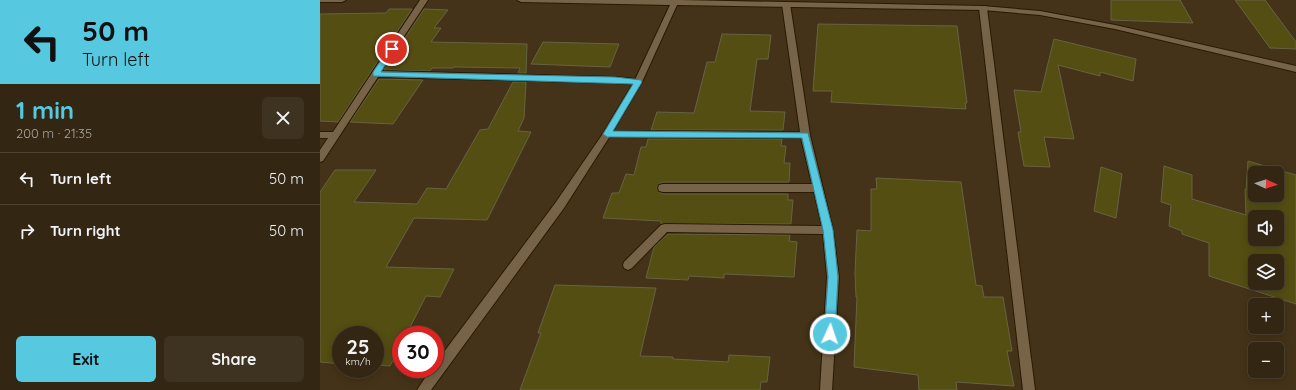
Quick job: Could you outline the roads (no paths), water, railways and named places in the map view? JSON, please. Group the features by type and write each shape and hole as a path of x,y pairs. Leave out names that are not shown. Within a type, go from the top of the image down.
{"street":[{"path":"320,0 342,0"},
{"path":"320,158 424,0"},
{"path":"521,0 675,1 983,8 1040,13 1115,27 1296,69"},
{"path":"423,390 560,204 607,134 638,82 675,1"},
{"path":"786,4 805,135 828,230 833,277 826,390"},
{"path":"983,8 1029,390"},
{"path":"375,74 615,80 638,82"},
{"path":"607,134 805,135"},
{"path":"320,135 335,135"},
{"path":"663,188 818,188"},
{"path":"628,265 665,228 828,230"}]}
